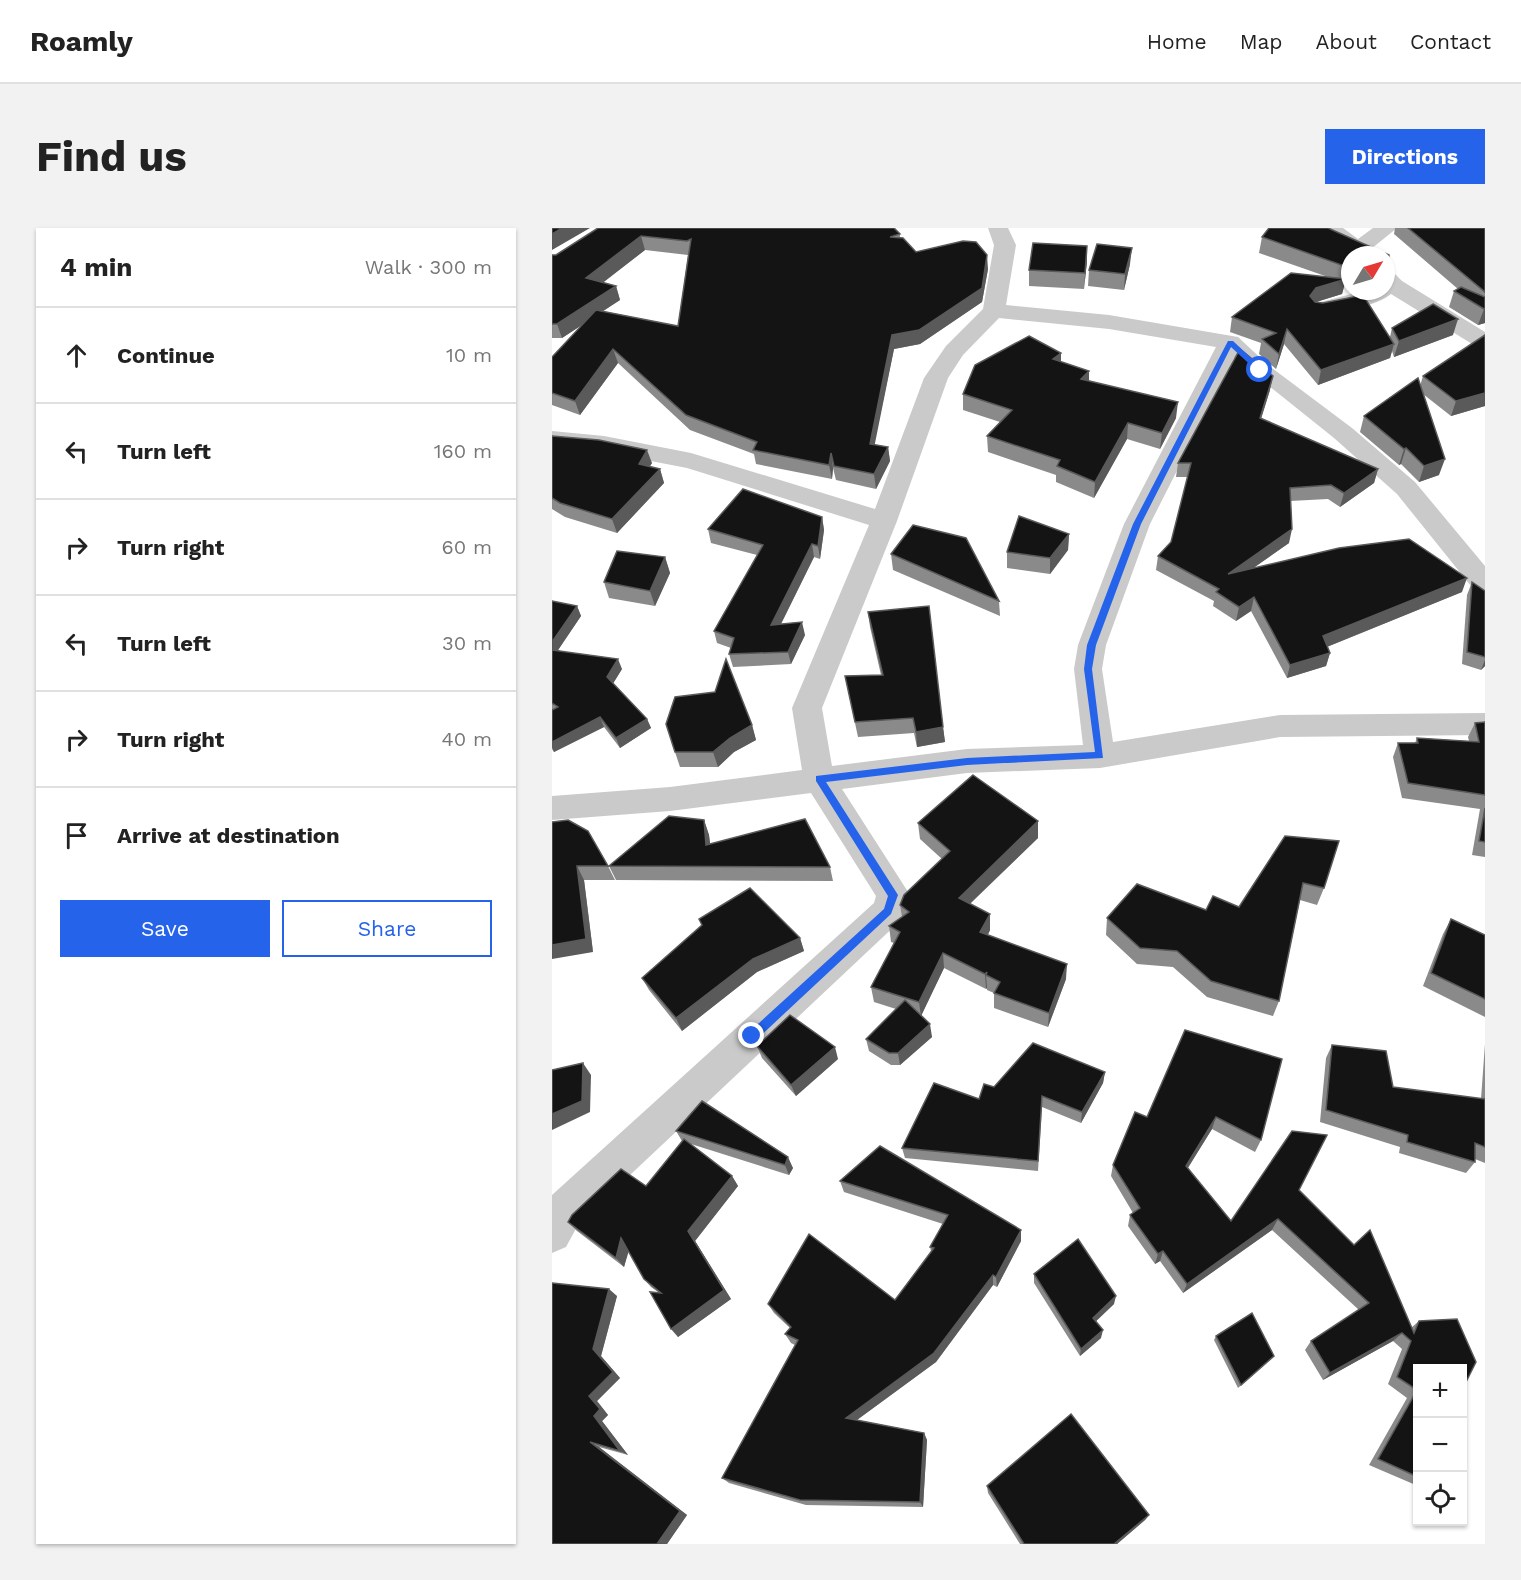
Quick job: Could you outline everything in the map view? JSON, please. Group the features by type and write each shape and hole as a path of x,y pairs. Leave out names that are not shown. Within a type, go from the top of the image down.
{"street":[{"path":"552,1233 565,1209 888,911 893,895 819,779 807,708 884,521 936,378 954,351 994,311 1005,245 998,228"},
{"path":"1330,228 1354,246"},
{"path":"1368,246 1387,228"},
{"path":"1395,291 1485,342"},
{"path":"1320,309 1336,304 1350,304 1358,300"},
{"path":"994,311 1109,322 1230,342 1260,370 1343,433 1406,488 1485,584"},
{"path":"1100,756 1088,669 1092,645 1137,524 1230,342"},
{"path":"552,439 604,444 691,461 884,521"},
{"path":"552,808 670,799 967,761 1100,756 1280,726 1485,724"}],"building":[{"path":"552,228 562,228 552,234"},
{"path":"598,228 894,228 900,234 890,237 903,238 916,252 963,241 976,242 987,255 982,288 919,330 892,335 870,444 888,447 874,474 834,466 831,453 829,465 753,450 757,442 686,415 613,349 575,401 552,393 552,357 596,310 678,326 691,239 687,241 641,236 586,278 616,286 557,324 552,324 552,255 556,255"},
{"path":"1269,228 1328,228 1369,246 1341,246 1341,265 1262,237"},
{"path":"1408,228 1485,228 1485,292"},
{"path":"1033,243 1087,246 1085,273 1029,270"},
{"path":"1097,244 1132,248 1125,274 1089,270"},
{"path":"1291,273 1341,278 1341,280 1316,288 1310,296 1315,302 1323,303 1341,299 1366,300 1394,344 1321,370 1287,329 1279,354 1262,339 1276,333 1232,317"},
{"path":"1461,287 1485,297 1485,309 1454,291"},
{"path":"1433,304 1458,319 1399,341 1392,328"},
{"path":"1485,335 1485,393 1456,401 1423,376"},
{"path":"1029,336 1061,353 1053,359 1089,371 1081,379 1178,402 1162,433 1128,423 1095,482 1057,466 1060,460 987,436 1012,410 963,394 975,365"},
{"path":"1240,349 1273,376 1260,418 1378,469 1344,493 1331,485 1290,488 1292,529 1228,574 1339,548 1409,539 1467,578 1323,636 1330,653 1290,665 1254,597 1239,607 1216,592 1219,589 1158,556 1171,542 1191,463 1178,463"},
{"path":"1418,378 1445,459 1424,466 1406,448 1404,449 1364,416"},
{"path":"552,436 599,440 647,450 639,464 660,469 612,519 560,503 552,498"},
{"path":"743,489 822,517 818,546 812,544 771,625 802,622 788,652 729,654 734,638 714,631 763,545 708,529"},
{"path":"1019,516 1069,534 1050,558 1007,552"},
{"path":"913,525 966,538 999,601 891,554"},
{"path":"617,551 665,557 650,591 604,582"},
{"path":"1472,582 1485,591 1485,657 1467,652"},
{"path":"552,601 577,606 552,642"},
{"path":"929,606 943,727 916,732 913,718 855,722 845,676 883,675 868,612"},
{"path":"552,650 618,659 607,677 647,719 616,738 600,717 552,742 552,710 558,707 552,703"},
{"path":"726,659 752,725 730,738 713,752 675,752 666,724 675,697 715,692"},
{"path":"1485,722 1485,795 1408,783 1398,743 1418,743 1417,738 1479,742 1475,723"},
{"path":"973,775 1038,821 959,898 990,914 980,932 1067,964 1049,1013 994,993 1000,982 986,975 987,972 985,974 943,953 919,1002 871,987 900,932 889,926 909,912 900,905 904,895 950,851 918,823"},
{"path":"1485,808 1485,842 1479,841"},
{"path":"669,816 704,820 706,845 805,819 830,867 609,866"},
{"path":"568,820 588,831 608,866 577,866 586,939 552,945 552,822"},
{"path":"1285,836 1339,841 1324,888 1303,883 1279,1001 1211,981 1177,951 1140,948 1107,918 1137,884 1206,910 1213,896 1239,907"},
{"path":"750,888 800,938 753,959 676,1018 642,978 702,925 699,919"},
{"path":"1451,919 1485,935 1485,999 1431,973"},
{"path":"905,1000 930,1024 898,1053 889,1053 866,1039"},
{"path":"790,1015 835,1047 791,1085 757,1046"},
{"path":"1185,1030 1282,1059 1261,1140 1216,1117 1186,1166 1231,1221 1292,1131 1327,1135 1299,1190 1354,1245 1370,1230 1414,1333 1419,1321 1457,1319 1476,1362 1467,1380 1467,1364 1413,1364 1413,1387 1397,1377 1411,1341 1402,1333 1330,1373 1311,1341 1369,1303 1278,1219 1187,1284 1163,1251 1158,1254 1130,1215 1140,1208 1113,1165 1135,1112 1147,1117"},
{"path":"1033,1043 1105,1072 1082,1112 1042,1096 1038,1161 902,1148 934,1083 979,1099 984,1084 994,1087"},
{"path":"1332,1045 1386,1051 1393,1087 1485,1099 1485,1147 1475,1143 1475,1162 1407,1142 1408,1135 1326,1110"},
{"path":"583,1063 582,1101 552,1114 552,1070"},
{"path":"702,1101 788,1157 785,1165 676,1131"},
{"path":"684,1139 732,1176 688,1231 724,1290 671,1329 650,1292 661,1293 644,1279 621,1238 616,1258 568,1222 572,1215 621,1169 646,1186"},
{"path":"880,1146 1021,1230 996,1277 993,1275 934,1353 846,1418 924,1433 920,1502 800,1500 722,1478 798,1340 785,1334 791,1327 768,1304 809,1234 895,1300 934,1248 930,1247 948,1215 840,1181"},
{"path":"1078,1239 1116,1296 1093,1318 1103,1330 1081,1349 1034,1274"},
{"path":"552,1283 609,1289 593,1349 613,1372 589,1396 600,1409 594,1416 620,1451 590,1442 680,1511 657,1544 552,1544"},
{"path":"1252,1313 1274,1356 1241,1385 1216,1336"},
{"path":"1413,1397 1413,1475 1378,1459"},
{"path":"1071,1414 1149,1515 1114,1544 1024,1544 987,1486"}],"route":[{"path":"752,1036 888,911 893,895 819,779 967,761 1100,756 1088,669 1092,645 1137,524 1230,342 1248,356 1260,370"}]}
